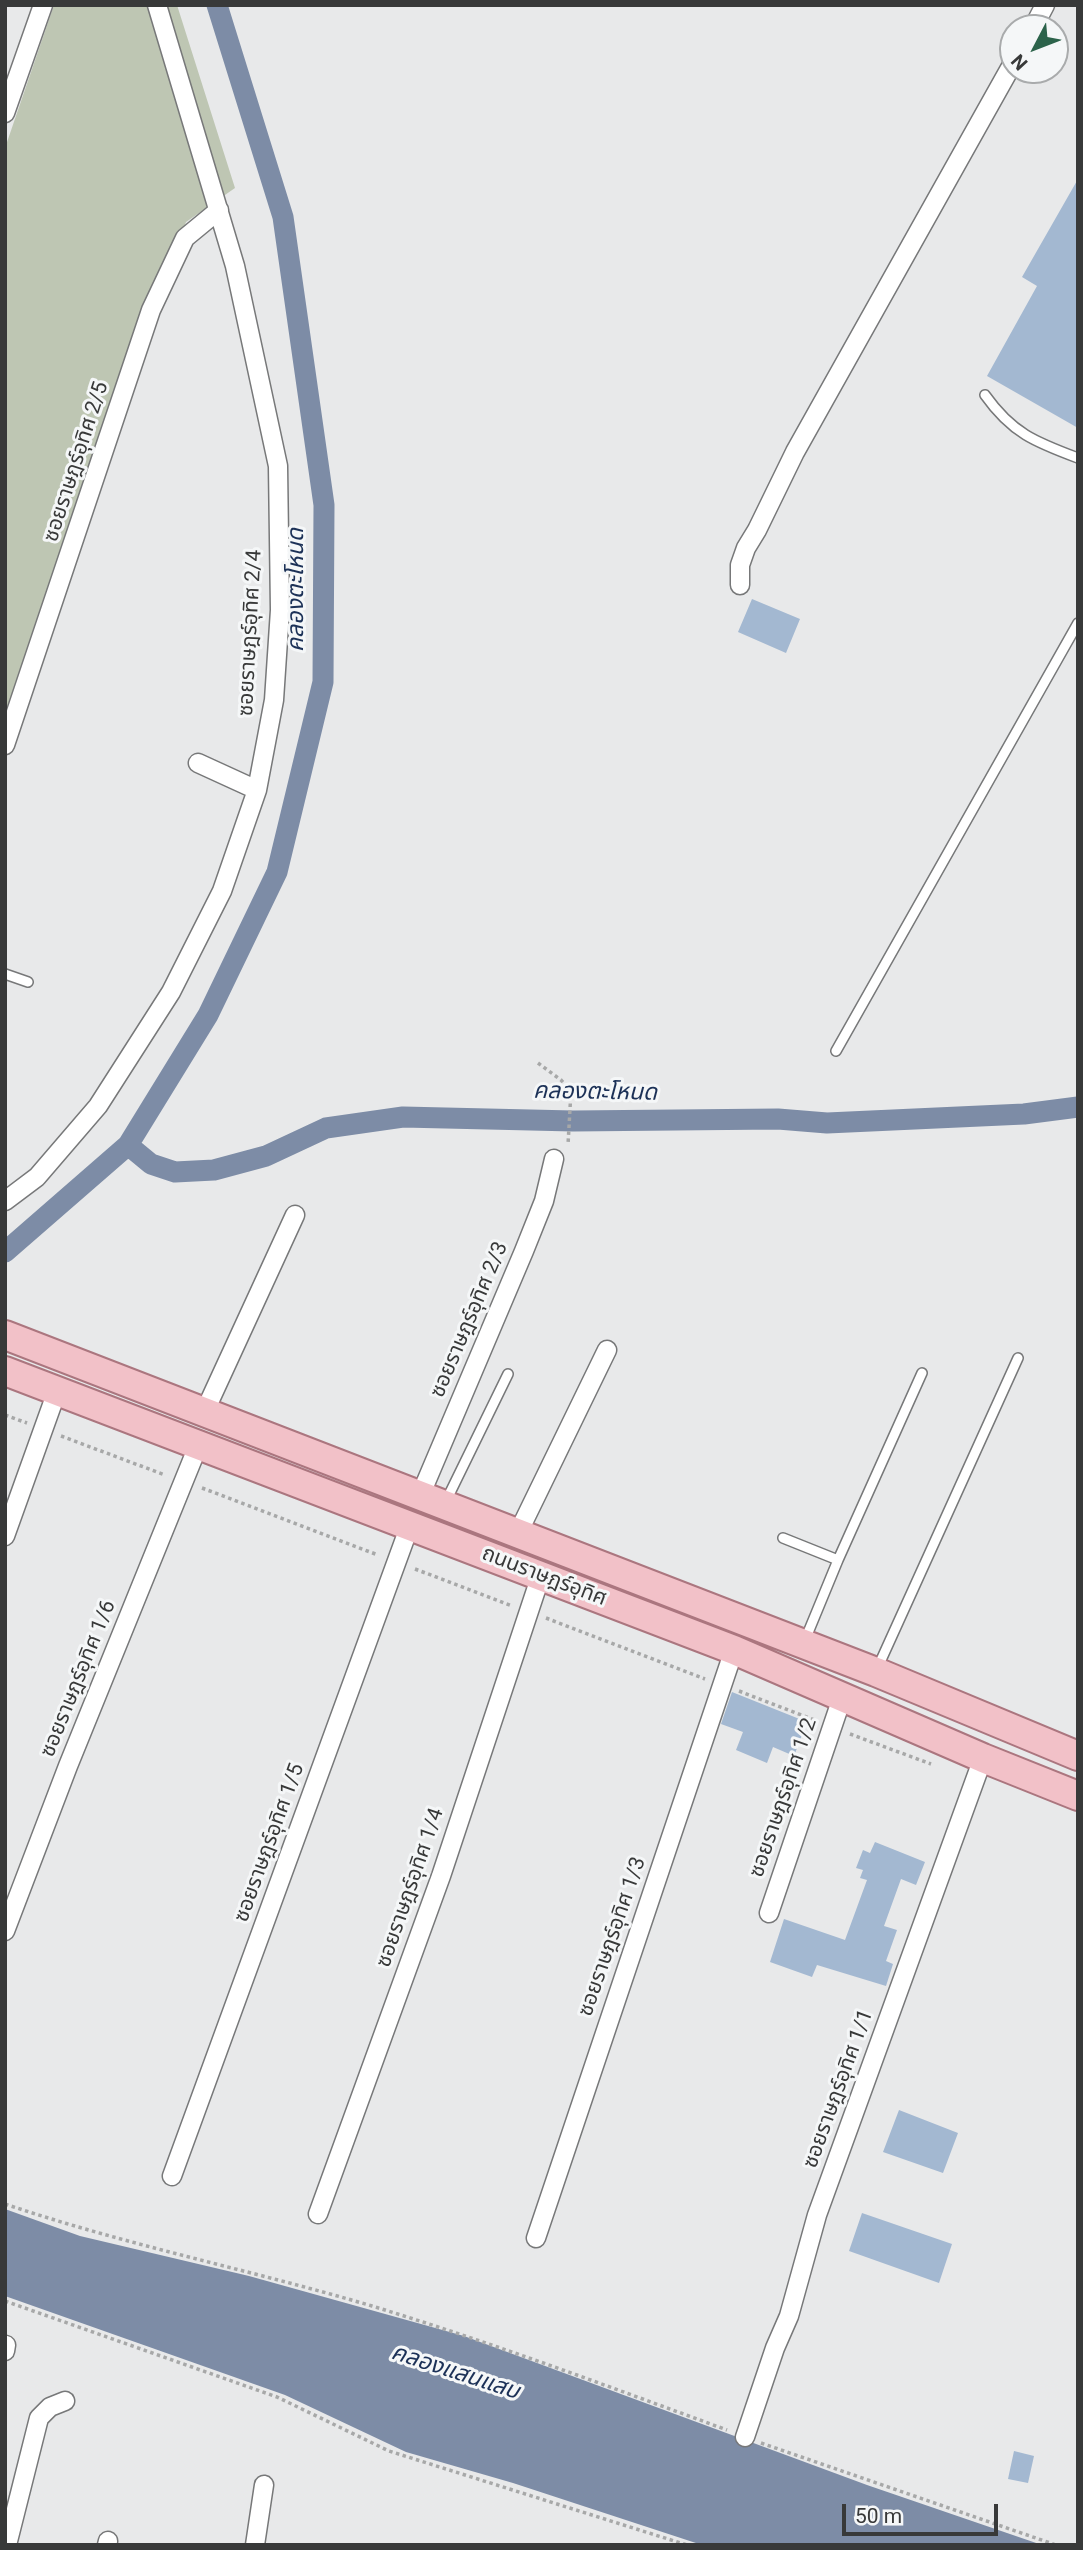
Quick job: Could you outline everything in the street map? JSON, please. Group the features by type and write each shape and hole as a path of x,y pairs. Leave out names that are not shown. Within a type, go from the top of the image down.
{"main road":[{"name":"ถนนราษฎร์อุทิศ","path":"5,1335 876,1672 1078,1756"},
{"name":"ถนนราษฎร์อุทิศ","path":"5,1371 734,1650 983,1758 1078,1796"}],"street":[{"path":"5,113 43,5"},
{"name":"ซอยราษฎร์อุทิศ 2/4","path":"5,1201 37,1177 98,1106 171,992 222,891 257,790 274,700 280,610 278,466 235,266 157,5"},
{"path":"740,585 740,565 746,548 795,452 1001,84"},
{"name":"ซอยราษฎร์อุทิศ 2/5","path":"5,745 151,310 185,238 219,210"},
{"path":"198,763 257,790"},
{"name":"ซอยราษฎร์อุทิศ 2/3","path":"432,1501 544,1201 554,1160"},
{"path":"204,1413 295,1215"},
{"path":"518,1533 607,1350"},
{"path":"5,1536 57,1391"},
{"name":"ซอยราษฎร์อุทิศ 1/6","path":"5,1931 68,1766 198,1446"},
{"name":"ซอยราษฎร์อุทิศ 1/5","path":"172,2176 410,1525"},
{"name":"ซอยราษฎร์อุทิศ 1/4","path":"318,2214 441,1876 541,1575"},
{"name":"ซอยราษฎร์อุทิศ 1/3","path":"536,2238 734,1650"},
{"name":"ซอยราษฎร์อุทิศ 1/2","path":"769,1913 842,1698"},
{"name":"ซอยราษฎร์อุทิศ 1/1","path":"745,2437 775,2348 789,2316 817,2215 983,1758"},
{"path":"7,2545 39,2418 50,2407 65,2401"},
{"path":"255,2545 264,2485"}],"lane":[{"path":"985,395 1000,416 1018,432 1078,458"},
{"path":"836,1051 1078,623"},
{"path":"5,974 28,982"},
{"path":"876,1672 1018,1358"},
{"path":"803,1645 922,1373"},
{"path":"432,1501 508,1374"},
{"path":"783,1538 838,1560"}],"path":[{"path":"538,1063 571,1091 568,1146"},
{"path":"5,2204 140,2246 369,2305 465,2335 745,2437 1056,2545"},
{"path":"5,2301 277,2398 388,2451 687,2545"}],"green space":[{"path":"54,5 177,5 235,188 186,222 5,744 5,148"}],"water":[{"name":"คลองแสนแสบ","path":"5,2209 80,2236 249,2276 464,2336 867,2485 1042,2545 702,2545 513,2483 406,2452 285,2395 5,2296"}],"building":[{"path":"1078,179 1078,428 987,376 1037,286 1022,277"},
{"path":"752,599 800,619 786,653 738,632"},
{"path":"732,1692 807,1722 794,1756 773,1747 767,1763 736,1750 743,1732 721,1724"},
{"path":"875,1842 925,1862 916,1885 901,1879 884,1926 897,1930 886,1961 893,1964 886,1986 817,1965 812,1977 770,1962 784,1919 845,1940 867,1880 860,1878 863,1870 856,1868 863,1850 870,1853"},
{"path":"899,2110 958,2133 943,2173 883,2152"},
{"path":"862,2213 952,2244 939,2283 849,2251"},
{"path":"1014,2451 1034,2456 1028,2483 1008,2479"}],"waterway":[{"name":"คลองตะโหนด","path":"5,1252 128,1145 208,1015 277,872 323,682 324,505 283,217 217,5"},
{"name":"คลองตะโหนด","path":"128,1145 151,1164 175,1172 214,1170 266,1156 326,1128 403,1117 573,1121 778,1119 827,1123 1024,1114 1078,1107"}]}
